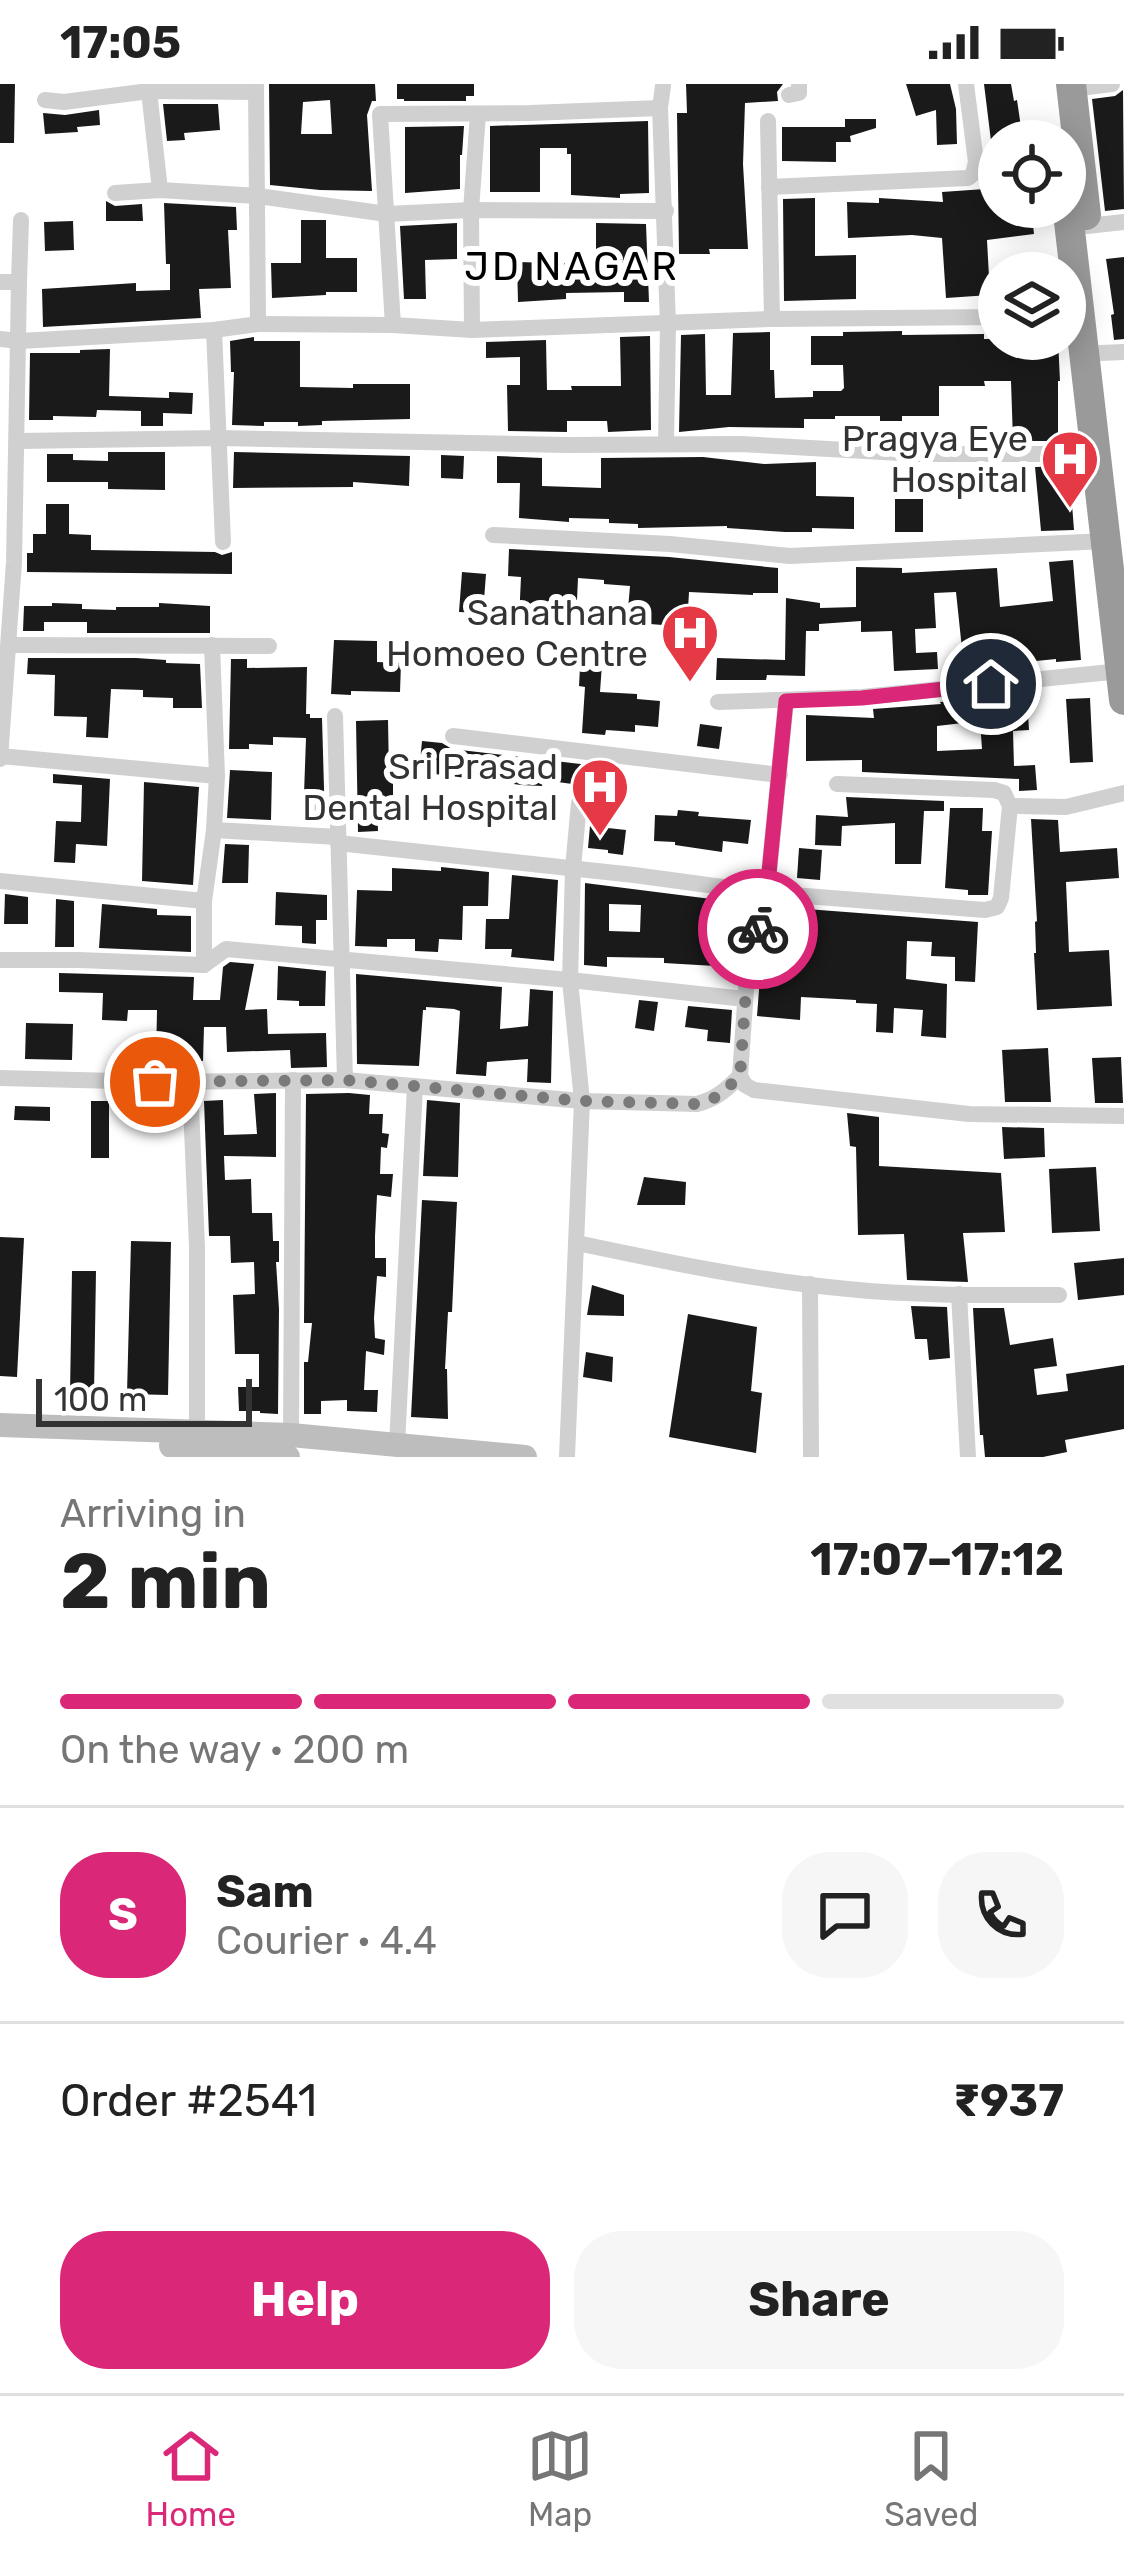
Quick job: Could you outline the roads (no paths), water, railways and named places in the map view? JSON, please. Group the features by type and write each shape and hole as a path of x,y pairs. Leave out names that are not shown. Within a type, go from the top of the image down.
{"highway":[{"path":"1062,120 1066,86"},
{"path":"1066,86 1112,352 1122,685"},
{"path":"1079,360 1117,566"}],"street":[{"path":"769,187 968,178 976,162 965,84"},
{"path":"1066,86 1112,84"},
{"path":"662,86 666,443"},
{"path":"148,87 160,190"},
{"path":"45,100 148,87 256,88 258,324"},
{"path":"393,325 380,114 660,108"},
{"path":"472,330 471,211 478,113"},
{"path":"768,121 772,319"},
{"path":"115,193 160,190 258,196 387,214 666,211"},
{"path":"21,220 10,282 20,341 18,441 8,465 9,645 3,666 0,758 217,776"},
{"path":"1087,226 1124,222"},
{"path":"0,339 258,324 472,330 978,317"},
{"path":"214,330 223,542"},
{"path":"18,441 220,438 740,444 918,454 1094,451"},
{"path":"493,535 790,556 1117,566"},
{"path":"9,645 269,646"},
{"path":"204,965 204,901 217,776 212,645"},
{"path":"718,702 1122,685"},
{"path":"786,701 767,893 747,975 740,1076 745,1085 754,1090 969,1114 1124,1116"},
{"path":"335,716 345,1080"},
{"path":"453,736 780,775"},
{"path":"214,830 338,840 767,893 997,907 1010,806 1004,794 837,784"},
{"path":"1010,806 1066,807 1124,793"},
{"path":"567,1457 582,1101 570,980 579,803"},
{"path":"0,881 204,901"},
{"path":"0,960 204,965 226,949 745,999"},
{"path":"0,1078 345,1080 582,1101 697,1104 711,1100 740,1076"},
{"path":"290,1446 292,1080"},
{"path":"190,1082 197,1247 196,1432"},
{"path":"388,1448 415,1086"},
{"path":"577,1244 844,1289 1059,1295"},
{"path":"810,1284 812,1457"},
{"path":"959,1294 968,1457"},
{"path":"0,1425 196,1432 290,1446"},
{"path":"0,1440 388,1448 525,1457"}],"place":[{"name":"Pragya Eye Hospital","path":"1070,510"},
{"name":"Sanathana Homoeo Centre","path":"690,684"},
{"name":"Sri Prasad Dental Hospital","path":"600,838"}],"district":[{"name":"JD NAGAR","path":"572,266"}]}
